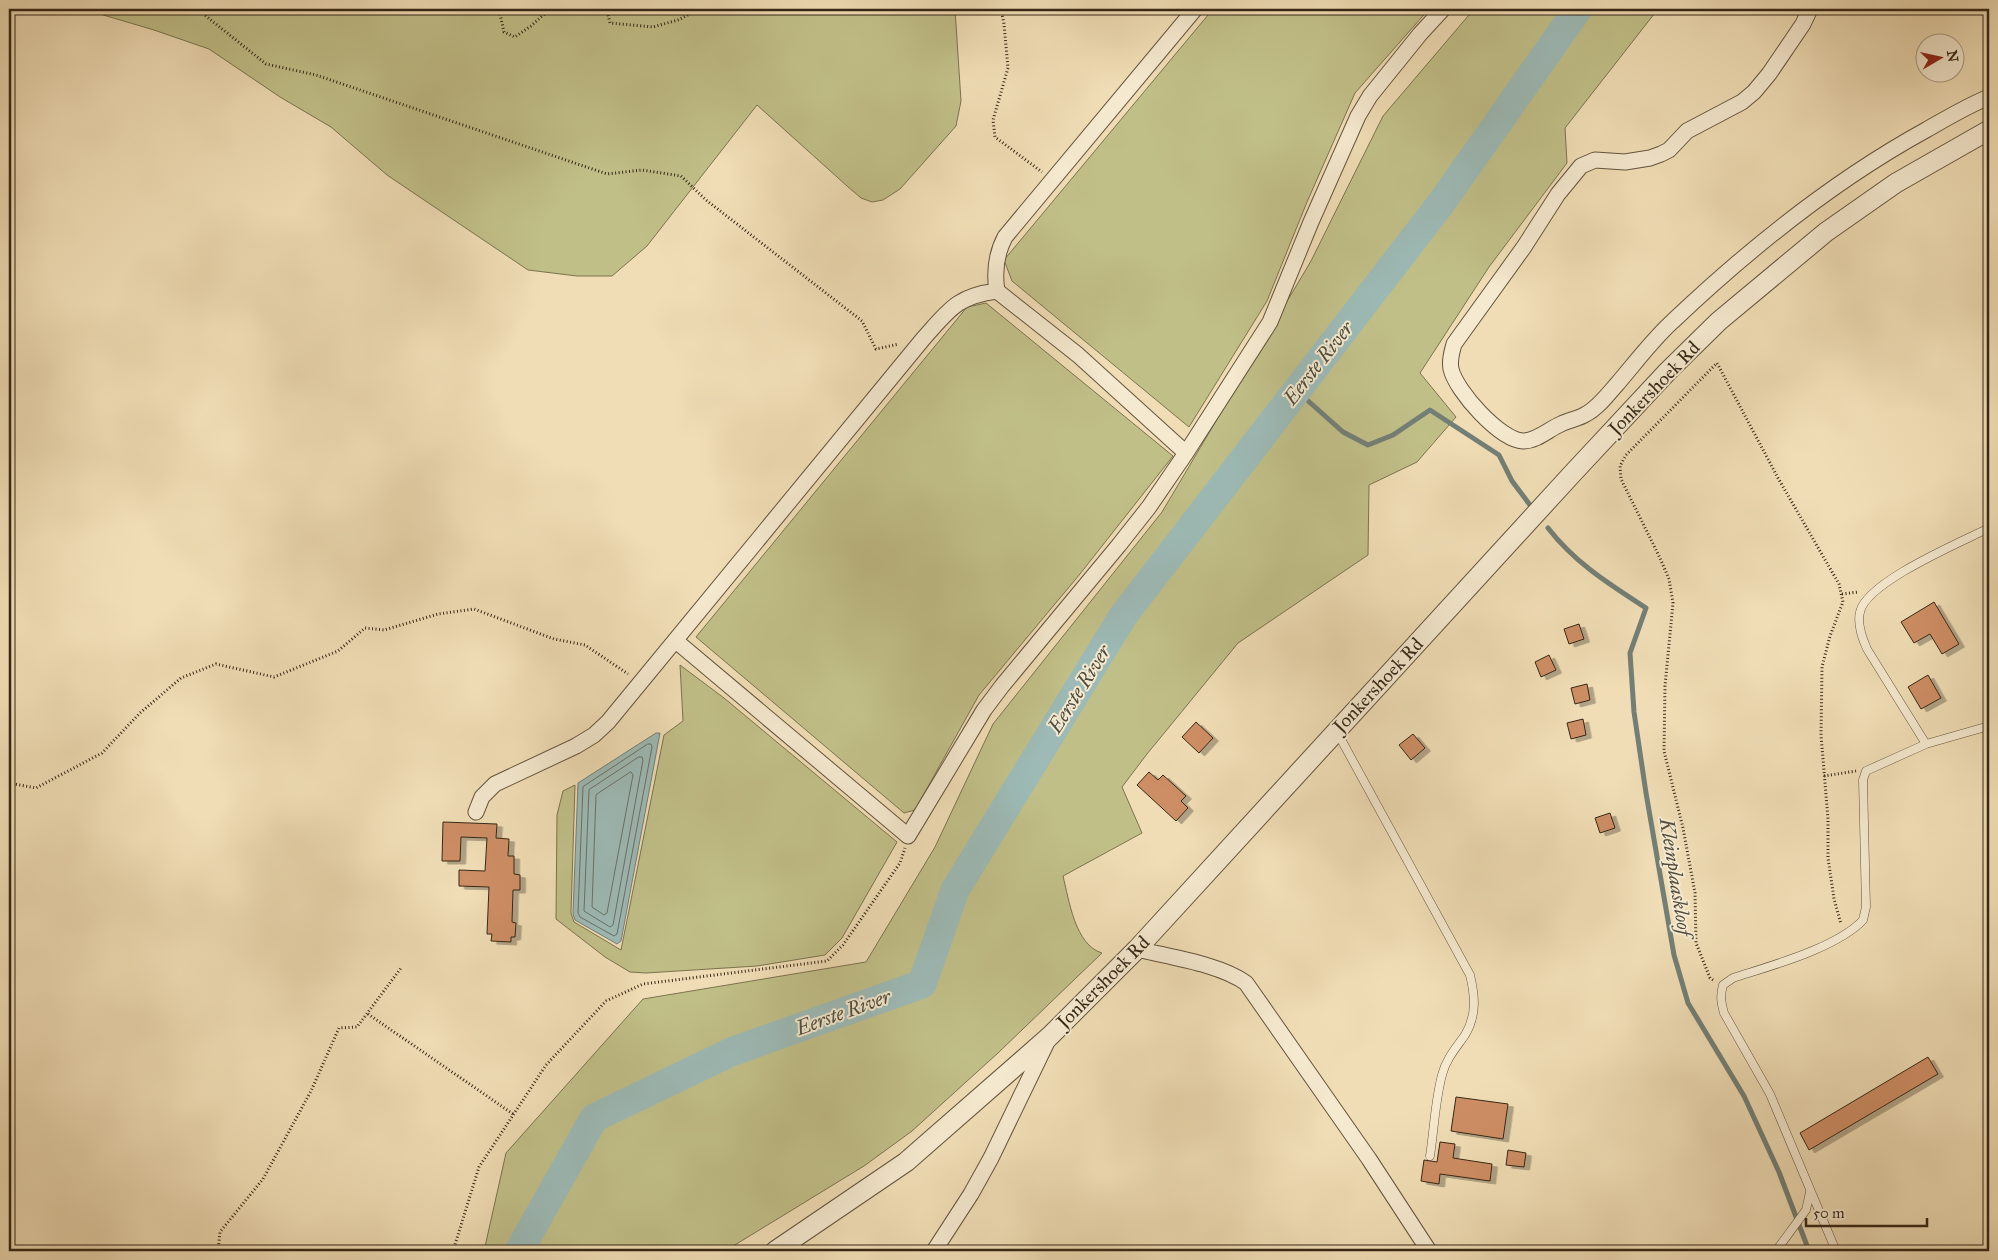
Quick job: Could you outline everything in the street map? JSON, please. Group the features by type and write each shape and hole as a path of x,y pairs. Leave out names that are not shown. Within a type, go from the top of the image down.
{"street":[{"path":"1186,453 1078,355 997,291 996,280 999,250 1005,237 1196,9"},
{"path":"676,641 908,836 990,702 1149,507 1186,453 1270,322 1314,213 1358,116 1370,96 1420,34 1443,9"},
{"path":"1810,9 1803,24 1770,74 1742,102 1686,131 1669,150 1661,154 1650,158 1625,162 1594,160 1588,162 1581,166 1558,194 1524,247 1454,344 1450,358 1450,367 1461,391 1480,412 1510,437 1518,440 1529,440 1562,423 1586,414 1610,392 1668,326 1750,252 1822,195 1904,141 1971,104 1989,97"},
{"name":"Jonkershoek Rd","path":"775,1251 906,1162 1050,1036 1137,949 1662,378 1719,321 1826,232 1896,183 1989,130"},
{"path":"476,812 482,797 495,784 576,746 594,735 676,641 923,339 958,302 978,294 997,291"},
{"path":"1137,949 1217,969 1236,976 1246,983 1369,1159 1429,1251"},
{"path":"935,1250 971,1194 991,1158 1050,1036"}],"lane":[{"path":"1926,744 1867,649 1861,636 1859,612 1865,601 1874,591 1918,563 1989,528"},
{"path":"1836,1251 1770,1094 1724,1013 1720,1002 1723,985 1733,978 1811,952 1858,926 1863,920 1866,907 1863,780 1866,771 1926,744 1989,726"},
{"path":"1336,731 1470,975 1475,996 1473,1018 1466,1033 1449,1057 1442,1075 1430,1156"},
{"path":"1776,1251 1806,1210 1810,1192"}],"path":[{"path":"197,9 266,64 316,75 607,174 642,170 681,176 706,200 862,321 876,349 923,339"},
{"path":"509,9 500,14 504,32 515,37 550,9"},
{"path":"609,9 607,11 610,23 653,27 678,20 700,9"},
{"path":"1000,9 1004,24 1008,68 993,120 995,137 1052,181"},
{"path":"1723,985 1710,978 1696,943 1695,893 1683,828 1664,751 1665,686 1673,603 1669,579 1621,479 1620,466 1626,455 1717,363 1778,478 1839,584 1843,602 1830,636 1822,667 1821,735 1828,819 1828,858 1834,899 1844,934"},
{"path":"9,784 36,788 102,754 140,713 181,678 216,664 274,677 338,651 365,628 384,630 438,614 474,609 554,639 585,645 641,683"},
{"path":"1824,776 1866,771"},
{"path":"453,1251 478,1167 546,1065 606,1002 643,984 827,961 843,945 900,863 908,836"},
{"path":"218,1251 220,1232 263,1179 311,1091 339,1028 357,1027 401,968"},
{"path":"368,1014 514,1114"}],"shaded area":[{"path":"83,9 955,9 961,101 956,126 900,189 883,200 872,202 861,198 757,105 647,246 612,276 577,276 528,270 387,175 331,127 280,97 209,49"},
{"path":"1213,9 1429,9 1355,93 1307,202 1267,301 1189,427 1012,281 1004,260"},
{"path":"1474,9 1658,9 1565,128 1567,163 1489,267 1420,373 1456,417 1417,462 1369,485 1368,555 1238,643 1122,787 1142,833 1063,876 1071,909 1079,931 1085,941 1102,953 998,1053 912,1131 864,1166 725,1251 484,1251 506,1153 643,999 866,962 935,847 993,724 1162,512 1311,261 1383,116"},
{"path":"986,303 1173,456 1080,574 979,695 915,810 904,813 696,637 967,307"},
{"path":"680,665 724,698 897,842 842,938 825,955 757,966 646,973 630,972 605,957 556,919 557,815 563,791 575,785 571,913 574,922 621,950 664,735 683,721"}],"water":[{"path":"656,733 660,733 621,941 617,944 575,920 573,914 578,783"}],"building":[{"path":"1934,602 1959,644 1942,654 1930,634 1914,643 1901,622"},
{"path":"1579,624 1584,639 1569,644 1564,629"},
{"path":"1549,655 1556,670 1541,677 1535,662"},
{"path":"1928,675 1941,698 1921,709 1908,687"},
{"path":"1587,684 1590,700 1575,704 1571,688"},
{"path":"1583,719 1586,735 1571,739 1567,723"},
{"path":"1196,722 1213,738 1199,753 1182,737"},
{"path":"1413,734 1425,748 1411,760 1399,745"},
{"path":"1149,772 1158,780 1163,775 1186,796 1181,801 1188,808 1176,821 1137,785"},
{"path":"1610,813 1615,828 1600,833 1595,818"},
{"path":"443,822 497,824 496,838 509,839 508,856 514,856 514,874 520,875 520,890 513,890 512,922 516,923 515,937 511,937 511,942 491,941 492,934 487,934 489,887 459,886 459,870 485,871 487,838 461,837 460,861 442,861"},
{"path":"1928,1057 1938,1074 1809,1150 1800,1133"},
{"path":"1456,1097 1508,1104 1503,1139 1451,1131"},
{"path":"1440,1142 1455,1144 1453,1158 1492,1164 1490,1181 1440,1174 1439,1184 1421,1181 1424,1160 1437,1162"},
{"path":"1508,1150 1526,1153 1524,1167 1506,1165"}],"waterway":[{"name":"Eerste River","path":"519,1251 594,1118 731,1052 922,984 955,890 1123,616 1442,202 1578,9"},
{"name":"Kleinplaaskloof","path":"1297,391 1343,432 1368,445 1393,435 1430,410 1499,455 1512,481 1530,505"},
{"name":"Kleinplaaskloof","path":"1548,528 1558,541 1581,562 1646,608 1630,653 1634,712 1674,955 1688,1003 1744,1096 1779,1172 1809,1251"}]}
